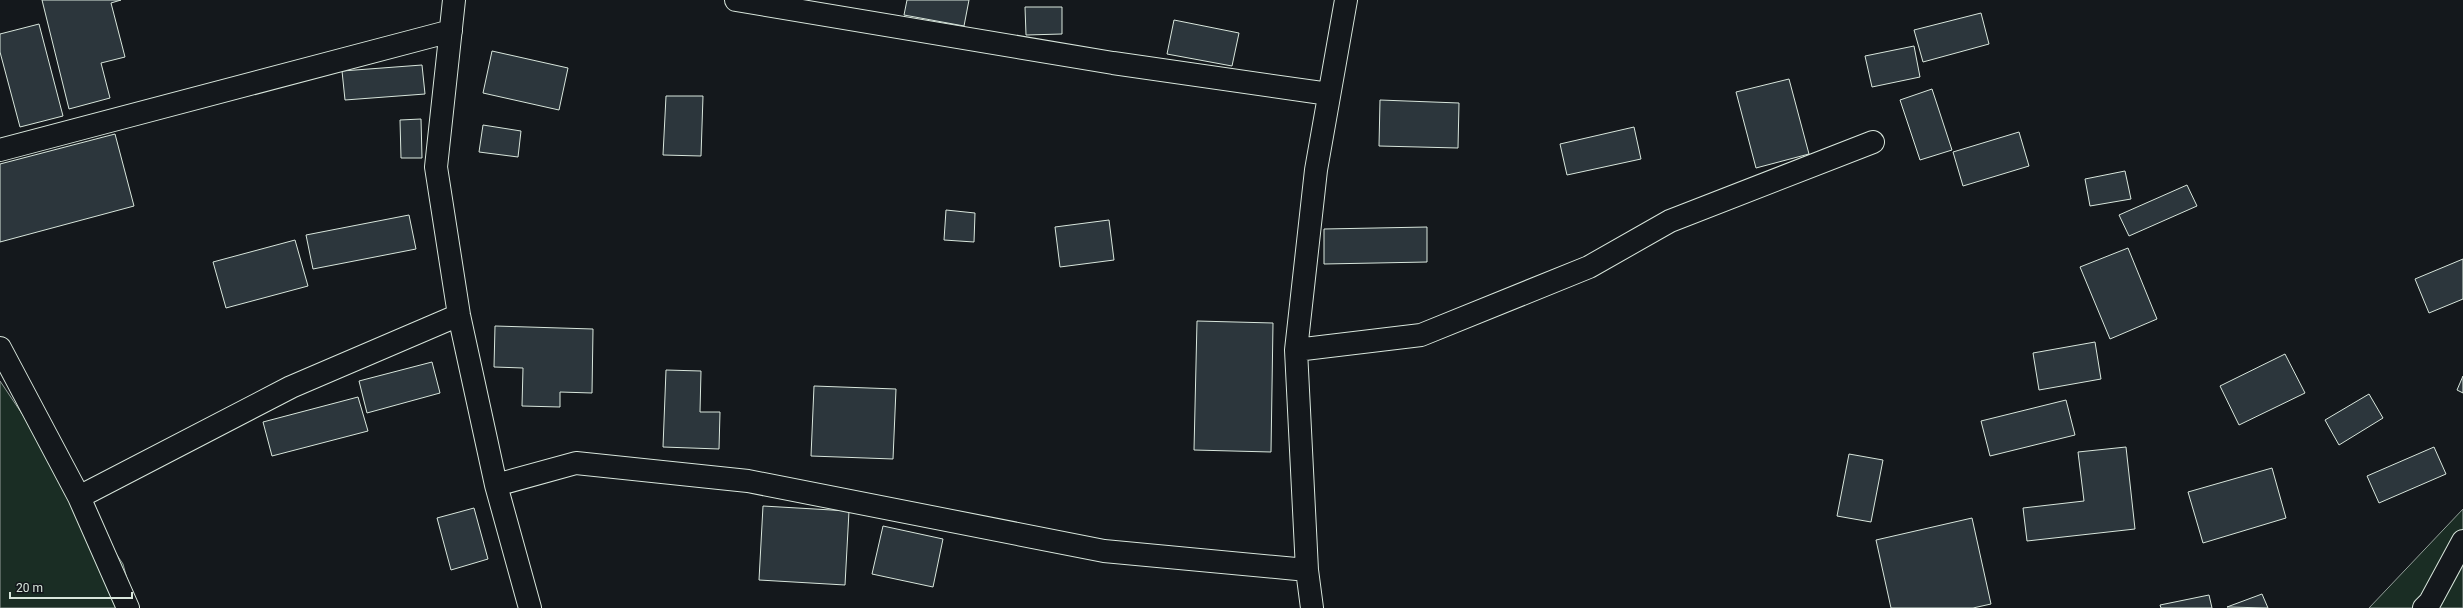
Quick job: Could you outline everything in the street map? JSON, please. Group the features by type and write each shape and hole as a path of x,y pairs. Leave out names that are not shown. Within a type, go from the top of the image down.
{"street":[{"path":"454,0 436,167 458,315 496,485 530,608"},
{"path":"736,0 1113,63 1329,94"},
{"path":"1312,608 1307,570 1296,350 1316,170 1346,0"},
{"path":"0,150 451,31"},
{"path":"1296,350 1421,335 1589,266 1670,221 1873,142"},
{"path":"79,497 291,387 458,315"},
{"path":"0,348 79,497 128,608"},
{"path":"496,485 576,463 748,480 1104,551 1307,570"},
{"path":"2424,608 2430,602 2463,541"}],"green space":[{"path":"0,381 123,564 135,608 0,608"},
{"path":"2463,509 2463,608 2369,608"}],"building":[{"path":"42,0 121,0 111,3 125,57 101,63 110,98 69,109"},
{"path":"907,0 969,0 964,26 904,15"},
{"path":"1025,7 1062,7 1062,34 1026,35"},
{"path":"1981,13 1989,44 1923,62 1914,30"},
{"path":"1174,20 1239,33 1232,66 1167,54"},
{"path":"39,24 63,116 20,127 0,52 0,34"},
{"path":"1914,46 1920,77 1872,87 1865,56"},
{"path":"492,51 568,68 559,110 483,93"},
{"path":"422,65 425,94 345,100 342,71"},
{"path":"1789,79 1809,154 1756,168 1736,92"},
{"path":"1932,89 1952,150 1920,160 1900,100"},
{"path":"666,96 703,96 701,156 663,155"},
{"path":"1380,100 1459,103 1458,148 1379,146"},
{"path":"421,119 422,158 401,158 400,120"},
{"path":"483,125 521,131 518,157 479,152"},
{"path":"1634,127 1641,159 1567,175 1560,144"},
{"path":"2019,132 2029,166 1963,186 1953,152"},
{"path":"115,134 134,206 0,242 0,164"},
{"path":"2125,171 2131,199 2090,206 2085,179"},
{"path":"2187,185 2197,206 2129,236 2119,215"},
{"path":"946,210 975,213 974,242 944,240"},
{"path":"409,215 416,249 313,269 306,235"},
{"path":"1109,220 1114,260 1060,267 1055,227"},
{"path":"1427,227 1427,262 1324,264 1324,229"},
{"path":"295,240 308,286 226,308 213,262"},
{"path":"2128,248 2157,319 2110,339 2080,267"},
{"path":"2463,259 2463,299 2429,313 2415,279"},
{"path":"1197,321 1273,323 1271,452 1194,450"},
{"path":"495,326 593,329 592,393 560,392 560,407 522,406 523,368 494,367"},
{"path":"2095,342 2101,379 2039,390 2033,353"},
{"path":"2285,354 2305,393 2239,425 2220,386"},
{"path":"432,362 440,393 367,413 359,381"},
{"path":"666,370 701,371 700,412 720,412 719,449 663,447"},
{"path":"2463,376 2463,393 2457,390"},
{"path":"814,386 896,389 893,459 811,456"},
{"path":"2369,394 2383,418 2339,445 2325,420"},
{"path":"358,397 368,431 272,456 263,422"},
{"path":"2066,400 2075,435 1990,456 1981,421"},
{"path":"2126,447 2135,529 2027,541 2023,508 2084,501 2078,452"},
{"path":"2434,447 2446,474 2379,503 2367,476"},
{"path":"1849,454 1883,460 1871,522 1837,516"},
{"path":"2272,468 2286,518 2203,543 2188,492"},
{"path":"763,506 849,511 845,585 759,580"},
{"path":"474,508 488,559 451,570 437,518"},
{"path":"1972,518 1991,604 1973,608 1891,608 1876,540"},
{"path":"883,526 943,539 933,587 872,574"},
{"path":"2262,594 2268,608 2227,607"},
{"path":"2209,595 2212,608 2161,608 2160,605"}]}
